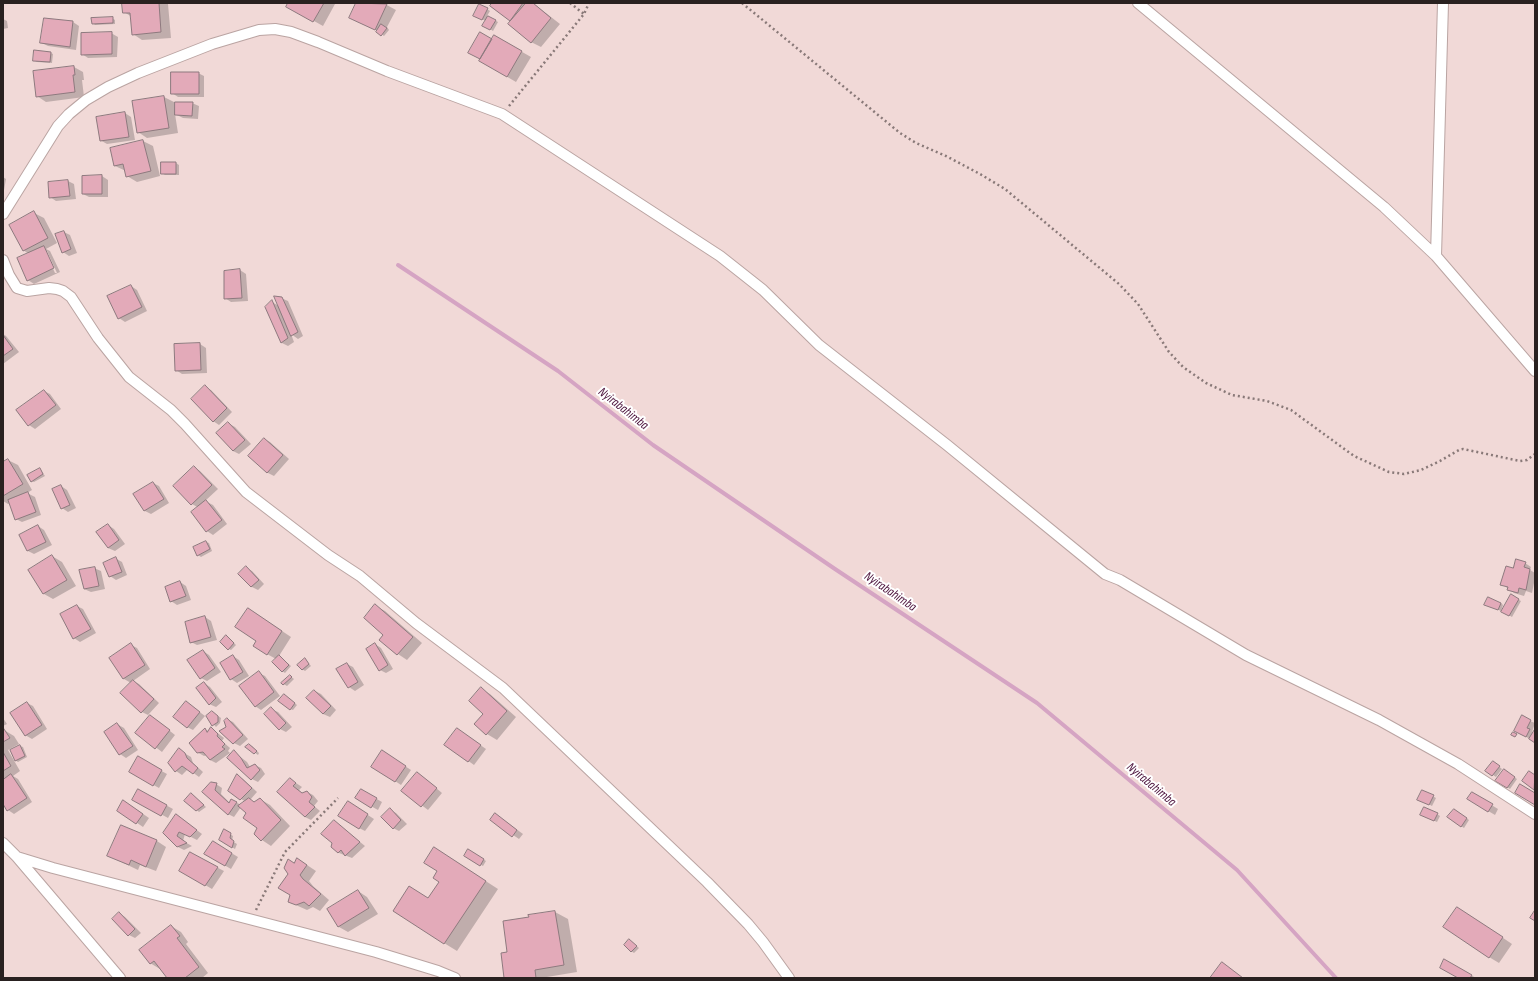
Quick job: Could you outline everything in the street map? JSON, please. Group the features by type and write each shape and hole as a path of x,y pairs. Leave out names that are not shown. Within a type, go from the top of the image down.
{"street":[{"path":"1138,3 1384,207 1436,256 1535,371"},
{"path":"1436,256 1443,3"},
{"path":"3,214 58,126 69,114 86,100 108,86 175,57 260,30 275,29 291,32 387,71 502,114 720,256 763,290 819,345 947,445 1105,574 1120,580 1246,655 1380,720 1458,764 1535,814"},
{"path":"3,260 9,275 17,288 27,291 57,289 63,291 71,297 98,338 129,377 171,410 258,502 328,555 360,576 416,623 503,688 707,882 748,924 789,978"},
{"path":"3,843 17,857 120,978"},
{"path":"17,857 119,886 376,952 438,971 455,978"}],"path":[{"path":"570,3 584,14"},
{"path":"502,114 584,14 589,3"},
{"path":"742,3 900,133 916,143 946,156 980,174 1011,194 1119,284 1138,304 1169,352 1183,367 1206,383 1232,394 1267,401 1291,410 1354,456 1389,472 1404,474 1421,470 1463,449 1520,461 1527,460 1535,454"},
{"path":"251,919 285,852 338,798"}],"building":[{"path":"122,3 159,3 161,32 132,35 130,13 123,13"},
{"path":"288,3 324,3 313,22 286,7"},
{"path":"356,3 387,4 375,30 349,18"},
{"path":"492,3 523,3 510,21 490,6"},
{"path":"526,3 533,3 551,18 531,43 508,24"},
{"path":"479,4 488,8 482,20 473,16"},
{"path":"488,16 496,20 490,30 482,26"},
{"path":"113,17 113,23 92,24 91,18"},
{"path":"44,18 73,21 70,47 40,43"},
{"path":"381,24 387,28 381,36 376,32"},
{"path":"112,32 112,54 81,55 81,33"},
{"path":"480,32 492,39 480,59 468,53"},
{"path":"494,35 522,51 507,77 479,61"},
{"path":"34,50 51,52 50,62 33,61"},
{"path":"74,66 75,75 73,75 75,92 36,97 33,71"},
{"path":"171,72 199,72 199,94 171,94"},
{"path":"164,96 169,128 137,133 132,101"},
{"path":"175,102 193,102 192,116 175,115"},
{"path":"125,112 129,137 100,141 96,117"},
{"path":"143,140 151,171 126,177 123,164 114,166 110,148"},
{"path":"161,162 176,162 176,174 161,174"},
{"path":"102,175 102,194 82,194 82,176"},
{"path":"68,180 70,196 49,198 48,182"},
{"path":"34,211 48,238 23,251 9,225"},
{"path":"64,231 71,249 62,253 55,234"},
{"path":"44,246 54,268 27,281 17,258"},
{"path":"240,269 242,298 224,299 224,271"},
{"path":"131,285 142,307 118,319 107,296"},
{"path":"274,296 282,297 298,332 291,336"},
{"path":"272,300 288,338 281,343 265,307"},
{"path":"3,335 13,349 3,356"},
{"path":"200,343 201,370 175,371 174,344"},
{"path":"205,385 227,408 213,422 191,399"},
{"path":"44,390 56,405 28,426 16,410"},
{"path":"228,422 245,440 233,451 216,433"},
{"path":"264,438 283,455 267,473 248,456"},
{"path":"8,459 23,484 3,496 3,462"},
{"path":"194,466 212,485 191,505 173,486"},
{"path":"40,468 43,474 31,482 27,475"},
{"path":"153,482 164,499 144,511 133,494"},
{"path":"61,485 70,505 61,509 52,489"},
{"path":"28,492 36,512 15,520 8,500"},
{"path":"206,500 222,520 206,532 191,512"},
{"path":"108,524 119,540 108,548 96,532"},
{"path":"38,525 46,542 27,551 19,535"},
{"path":"206,541 210,549 197,556 193,547"},
{"path":"52,555 67,580 43,594 28,570"},
{"path":"116,557 122,572 109,577 103,563"},
{"path":"1516,559 1526,562 1524,567 1530,569 1526,590 1519,588 1518,593 1507,590 1508,587 1500,585 1506,566 1513,568"},
{"path":"246,566 259,580 251,587 238,574"},
{"path":"95,567 99,586 84,589 79,570"},
{"path":"180,581 186,596 170,602 165,587"},
{"path":"1511,594 1519,599 1509,616 1501,612"},
{"path":"1488,597 1501,603 1498,610 1484,605"},
{"path":"375,604 413,637 397,655 379,640 383,635 364,618"},
{"path":"77,605 91,629 73,639 60,614"},
{"path":"248,608 282,631 267,655 253,646 256,641 235,627"},
{"path":"205,616 211,637 190,643 185,622"},
{"path":"226,635 234,643 228,650 220,642"},
{"path":"131,643 145,665 123,679 109,658"},
{"path":"375,643 388,665 379,671 366,649"},
{"path":"203,650 215,668 200,679 187,660"},
{"path":"233,655 243,672 230,680 220,663"},
{"path":"279,655 289,665 282,672 272,662"},
{"path":"305,658 309,664 302,670 297,665"},
{"path":"347,663 358,682 348,688 336,669"},
{"path":"259,671 274,692 255,707 239,686"},
{"path":"290,675 292,677 283,685 281,683"},
{"path":"133,680 154,699 141,713 120,693"},
{"path":"204,682 216,698 209,705 196,688"},
{"path":"481,687 507,711 486,735 474,724 483,714 469,701"},
{"path":"314,690 331,706 323,714 306,698"},
{"path":"284,694 295,703 290,710 278,701"},
{"path":"186,701 200,712 187,728 173,717"},
{"path":"27,702 42,725 25,736 10,713"},
{"path":"271,707 286,723 279,730 264,714"},
{"path":"212,711 218,716 218,722 212,726 206,716"},
{"path":"150,715 170,730 155,749 135,733"},
{"path":"1522,715 1531,720 1527,728 1530,729 1526,737 1514,731"},
{"path":"227,718 243,735 233,744 219,731 226,727 224,721"},
{"path":"117,723 133,746 119,755 104,732"},
{"path":"211,727 225,744 222,747 225,749 210,760 203,752 197,753 189,743 205,728 207,732"},
{"path":"457,728 481,745 468,762 444,745"},
{"path":"4,729 10,738 3,742 3,730"},
{"path":"1535,729 1535,743 1529,739"},
{"path":"1513,732 1517,734 1515,737 1511,735"},
{"path":"249,744 257,751 254,754 245,747"},
{"path":"20,745 25,756 15,761 10,750"},
{"path":"179,748 198,768 193,774 182,766 175,772 168,763"},
{"path":"234,750 247,768 255,764 260,770 251,780 227,758"},
{"path":"382,750 406,766 395,782 371,767"},
{"path":"3,752 11,766 3,771"},
{"path":"138,756 162,770 153,786 129,772"},
{"path":"1493,761 1500,766 1492,776 1485,771"},
{"path":"1504,769 1515,777 1507,788 1495,781"},
{"path":"1529,771 1535,775 1534,790 1522,781"},
{"path":"417,772 437,788 421,807 401,791"},
{"path":"11,774 27,798 7,811 3,804 3,780"},
{"path":"237,774 252,788 240,800 228,791"},
{"path":"290,778 296,783 293,786 302,793 307,791 312,797 309,802 315,807 305,817 277,792"},
{"path":"211,782 217,783 215,790 229,803 231,799 237,802 228,815 202,792"},
{"path":"1520,784 1535,793 1535,805 1515,793"},
{"path":"138,789 167,805 161,816 132,800"},
{"path":"361,789 377,798 371,808 355,798"},
{"path":"1422,790 1434,795 1429,805 1417,800"},
{"path":"1472,792 1493,804 1488,812 1467,799"},
{"path":"191,793 204,805 196,811 184,801"},
{"path":"249,798 254,802 260,798 281,820 261,841 254,834 257,828 243,818 246,813 238,806"},
{"path":"123,800 143,814 136,824 117,811"},
{"path":"348,801 368,814 359,829 338,816"},
{"path":"1424,807 1438,813 1434,821 1420,815"},
{"path":"390,808 401,820 393,829 381,817"},
{"path":"1454,809 1467,818 1461,827 1447,817"},
{"path":"495,813 517,830 512,837 490,820"},
{"path":"176,814 197,830 190,837 179,832 177,836 187,843 177,847 163,833"},
{"path":"334,820 360,842 345,856 341,850 338,853 331,847 332,843 321,834"},
{"path":"121,825 157,840 146,867 131,860 129,865 107,856"},
{"path":"224,829 231,833 230,838 234,841 232,848 219,840"},
{"path":"213,841 232,853 225,866 204,854"},
{"path":"434,847 486,881 444,944 393,911 409,886 428,898 439,882 433,878 437,871 424,863"},
{"path":"468,849 484,859 480,866 464,856"},
{"path":"190,852 218,867 205,886 179,871"},
{"path":"297,858 307,865 300,875 321,894 309,906 304,902 296,905 288,902 290,895 278,888 288,874 284,868 288,859 294,863"},
{"path":"358,890 369,908 338,927 327,909"},
{"path":"1457,907 1503,937 1489,958 1443,927"},
{"path":"1535,910 1535,921 1530,918"},
{"path":"555,911 564,965 535,970 536,978 504,978 501,953 507,952 503,921"},
{"path":"119,912 135,929 128,936 112,919"},
{"path":"171,925 180,936 177,938 199,967 185,978 167,978 154,961 150,964 139,950"},
{"path":"629,939 637,946 631,952 624,945"},
{"path":"1444,959 1472,975 1470,978 1458,978 1440,968"},
{"path":"1222,962 1243,978 1210,978"}],"waterway":[{"name":"Nyirabahimba","path":"398,265 558,371 653,445 835,569 1037,703 1237,870 1336,978"}]}
